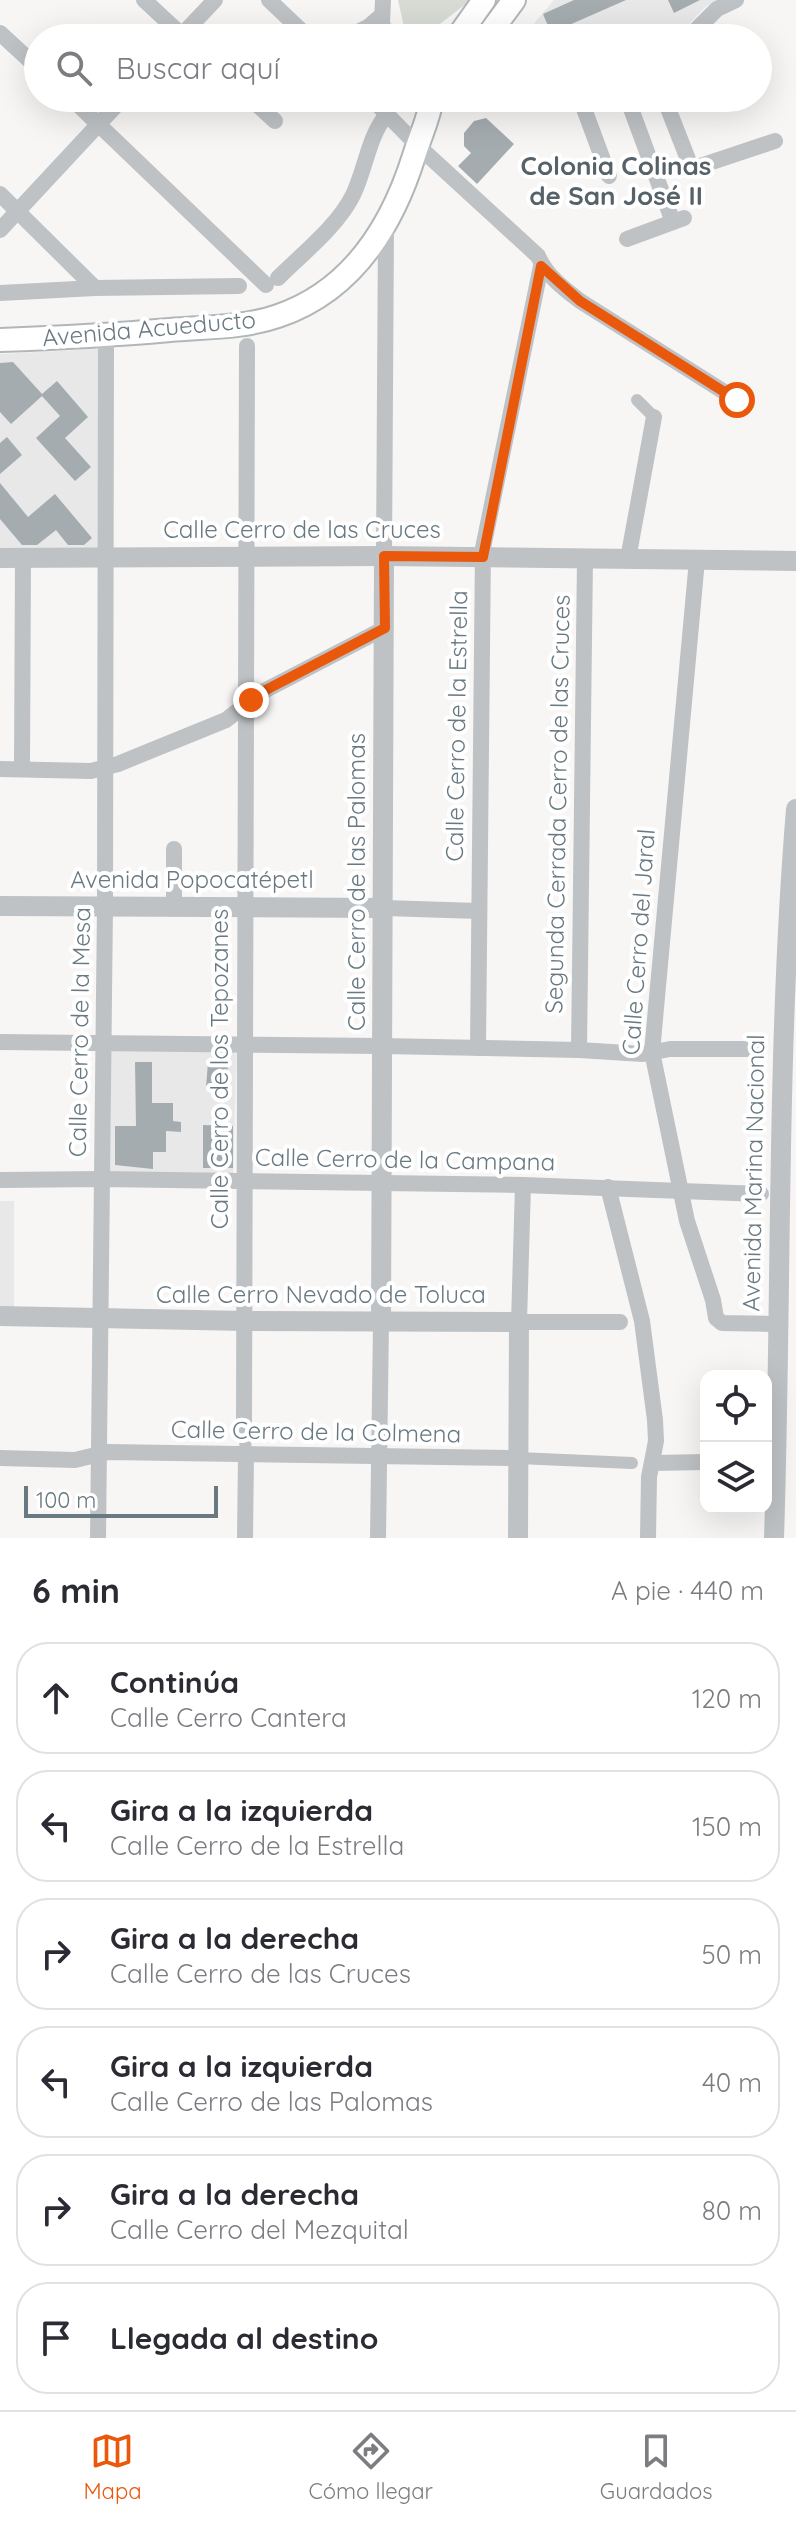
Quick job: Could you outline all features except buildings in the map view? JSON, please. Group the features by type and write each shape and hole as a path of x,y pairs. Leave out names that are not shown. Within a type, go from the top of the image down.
{"main road":[{"path":"467,24 484,0"},
{"path":"497,24 514,0"},
{"name":"Avenida Acueducto","path":"0,340 222,326 284,314 306,303 359,263 386,225 402,192 429,112"}],"street":[{"path":"144,0 169,24"},
{"path":"194,24 215,0"},
{"path":"269,0 294,24"},
{"path":"702,24 717,9 736,0"},
{"path":"370,24 382,7"},
{"path":"0,33 24,55"},
{"path":"86,112 99,124"},
{"path":"0,230 110,112"},
{"path":"265,112 275,121"},
{"path":"585,112 609,176"},
{"path":"627,239 678,220 633,112"},
{"path":"669,112 691,167 775,141"},
{"path":"387,114 538,256 541,266 580,301 737,400"},
{"name":"Avenida Acueducto","path":"99,124 272,281 347,205 359,182 376,129 387,114"},
{"path":"0,194 95,288"},
{"name":"Calle Cerro de las Palomas","path":"378,1538 386,225"},
{"name":"Calle Cerro de la Estrella","path":"478,1048 483,557 541,266"},
{"name":"Avenida Acueducto","path":"0,293 239,286"},
{"name":"Calle Cerro de la Mesa","path":"98,1538 105,906 106,335"},
{"name":"Calle Cerro de los Tepozanes","path":"246,1456 243,1182 247,346"},
{"path":"628,559 654,417 637,400"},
{"name":"Calle Cerro de las Cruces","path":"0,558 384,556 796,561"},
{"path":"22,769 23,558"},
{"name":"Segunda Cerrada Cerro de las Cruces","path":"579,1050 585,558"},
{"name":"Calle Cerro del Jaral","path":"697,560 652,1052 689,1229 717,1320 722,1323 776,1324"},
{"path":"0,769 105,769 226,720 260,693 385,628"},
{"name":"Avenida Marina Nacional","path":"772,1442 796,809"},
{"path":"174,849 174,907"},
{"name":"Avenida Popocatépetl","path":"0,906 244,906 479,911"},
{"path":"0,1042 382,1046 635,1054 670,1049 755,1049"},
{"name":"Calle Cerro de la Campana","path":"0,1180 523,1185 761,1194"},
{"path":"518,1538 523,1185"},
{"path":"608,1187 642,1321 655,1420 656,1441 648,1493 648,1538"},
{"name":"Calle Cerro Nevado de Toluca","path":"0,1316 381,1323 642,1321"},
{"name":"Calle Cerro de la Colmena","path":"0,1458 75,1460 98,1454 379,1455 632,1463"},
{"path":"245,1538 246,1456"},
{"path":"652,1463 700,1462"},
{"name":"Avenida Marina Nacional","path":"772,1487 774,1538"}],"shaded area":[{"path":"398,0 471,0 440,24 403,24"},
{"path":"554,0 718,0 705,7 689,24 534,24"},
{"path":"98,349 99,557 0,556 0,354"},
{"path":"237,1047 233,1178 110,1176 109,1048"},
{"path":"0,1201 14,1201 14,1315 0,1315"}],"district":[{"name":"Colonia Colinas de San José II","path":"616,181"}],"route":[{"path":"251,700 385,628 384,556 483,557 541,266 580,301 737,400"}]}
